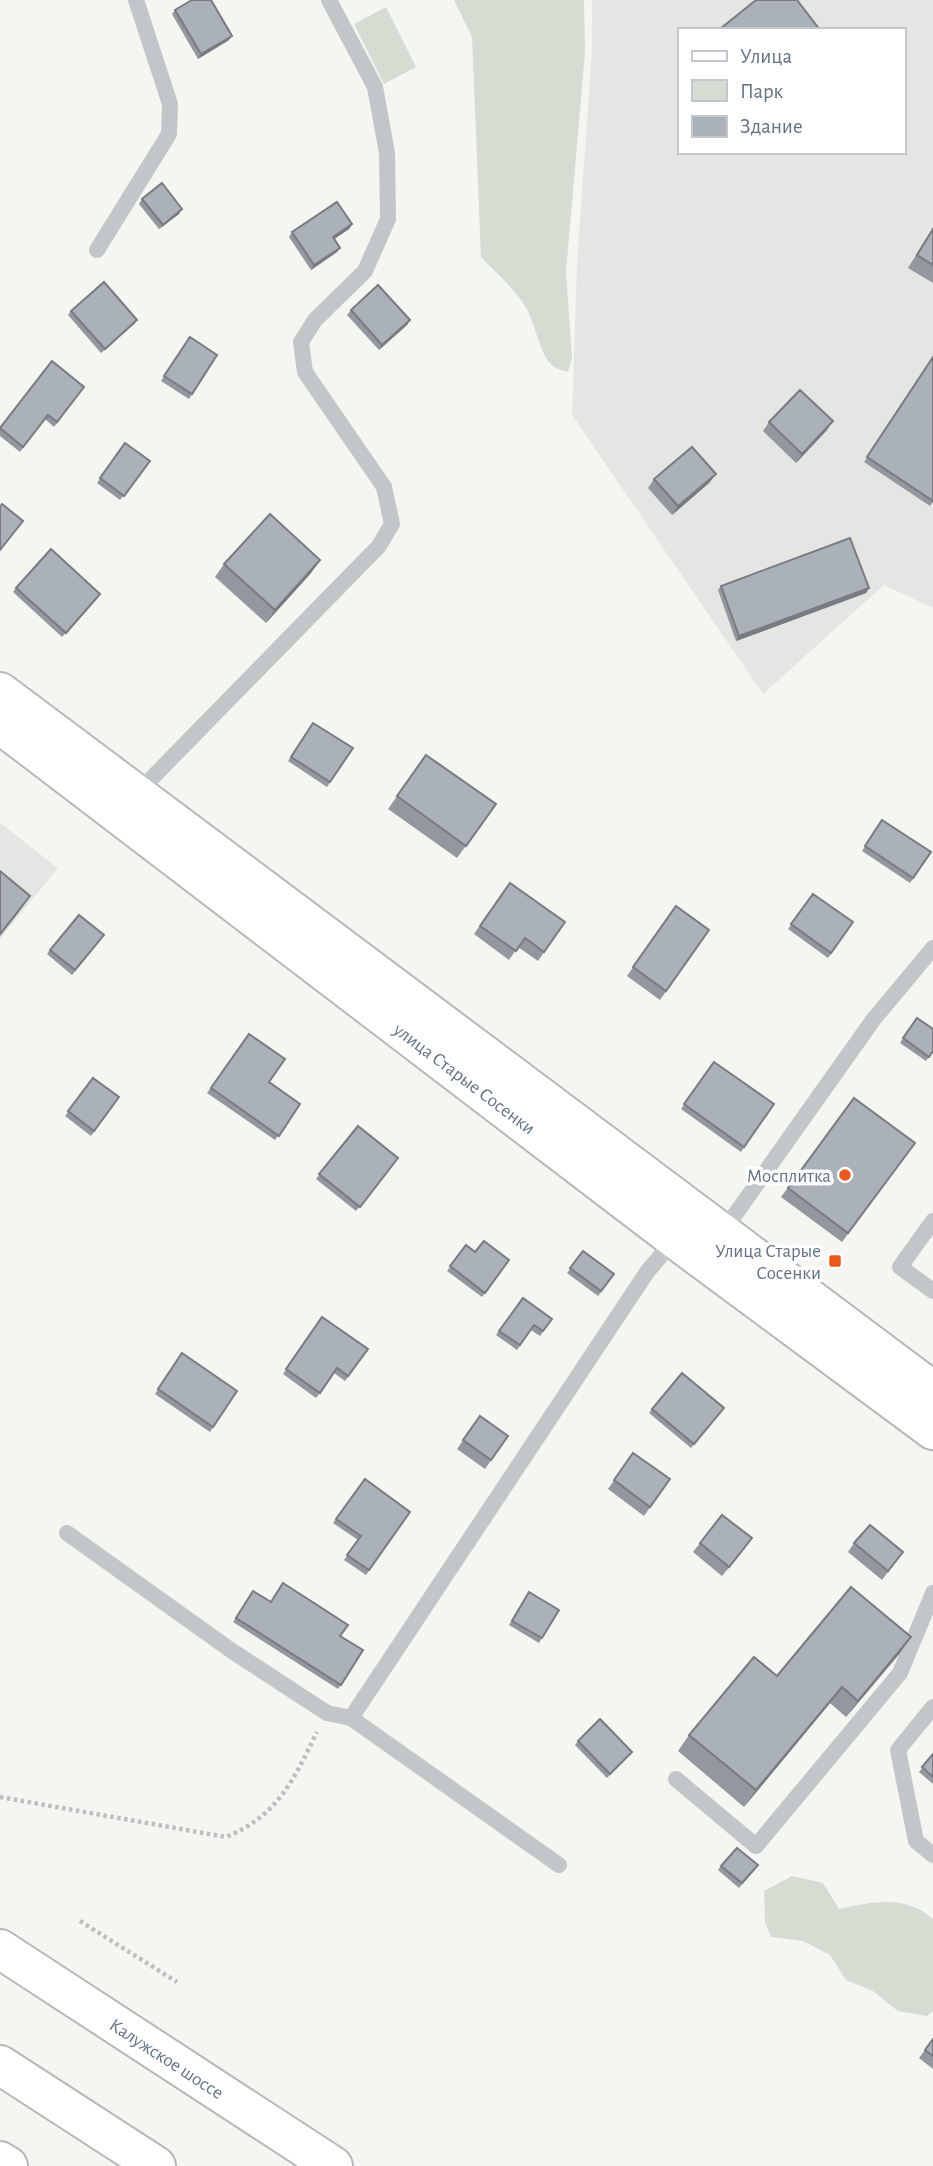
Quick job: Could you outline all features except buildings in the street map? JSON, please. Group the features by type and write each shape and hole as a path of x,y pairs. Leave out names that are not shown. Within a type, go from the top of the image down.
{"main road":[{"name":"улица Старые Сосенки","path":"0,692 933,1391"},
{"name":"улица Старые Сосенки","path":"0,724 676,1239 933,1430"},
{"name":"Калужское шоссе","path":"0,1949 333,2166"},
{"path":"0,2065 156,2166"},
{"path":"56,2102 138,2166"},
{"path":"0,2161 8,2166"}],"lane":[{"path":"97,250 169,134 170,104 136,0"},
{"path":"138,794 379,546 392,524 384,487 305,372 301,342 316,320 365,271 388,219 387,153 375,87 329,0"},
{"path":"722,1233 873,1020 933,948"},
{"path":"933,1221 900,1267 933,1291"},
{"path":"351,1718 648,1272 676,1239"},
{"path":"67,1533 232,1651 327,1713 351,1718 559,1865"},
{"path":"676,1779 756,1846 900,1673 933,1593"},
{"path":"933,1707 898,1750 916,1840 933,1855"}],"path":[{"path":"0,1797 226,1837 249,1828 290,1786 327,1713"},
{"path":"80,1921 177,1982"}],"shaded area":[{"path":"592,0 933,0 933,608 884,585 763,694 572,415 577,264 592,50"},
{"path":"0,823 58,868 0,939"}],"green space":[{"path":"454,0 584,0 585,52 566,272 572,358 568,372 556,368 548,361 521,299 481,257 472,37"},
{"path":"386,7 416,67 384,84 354,24"},
{"path":"792,1876 823,1883 839,1909 876,1902 900,1903 923,1911 933,1919 933,2011 927,2016 898,2011 873,1991 846,1980 830,1955 803,1941 771,1937 765,1922 764,1891"}],"place":[{"name":"Мосплитка","path":"845,1175"},
{"name":"Улица Старые Сосенки","path":"835,1261"}]}
